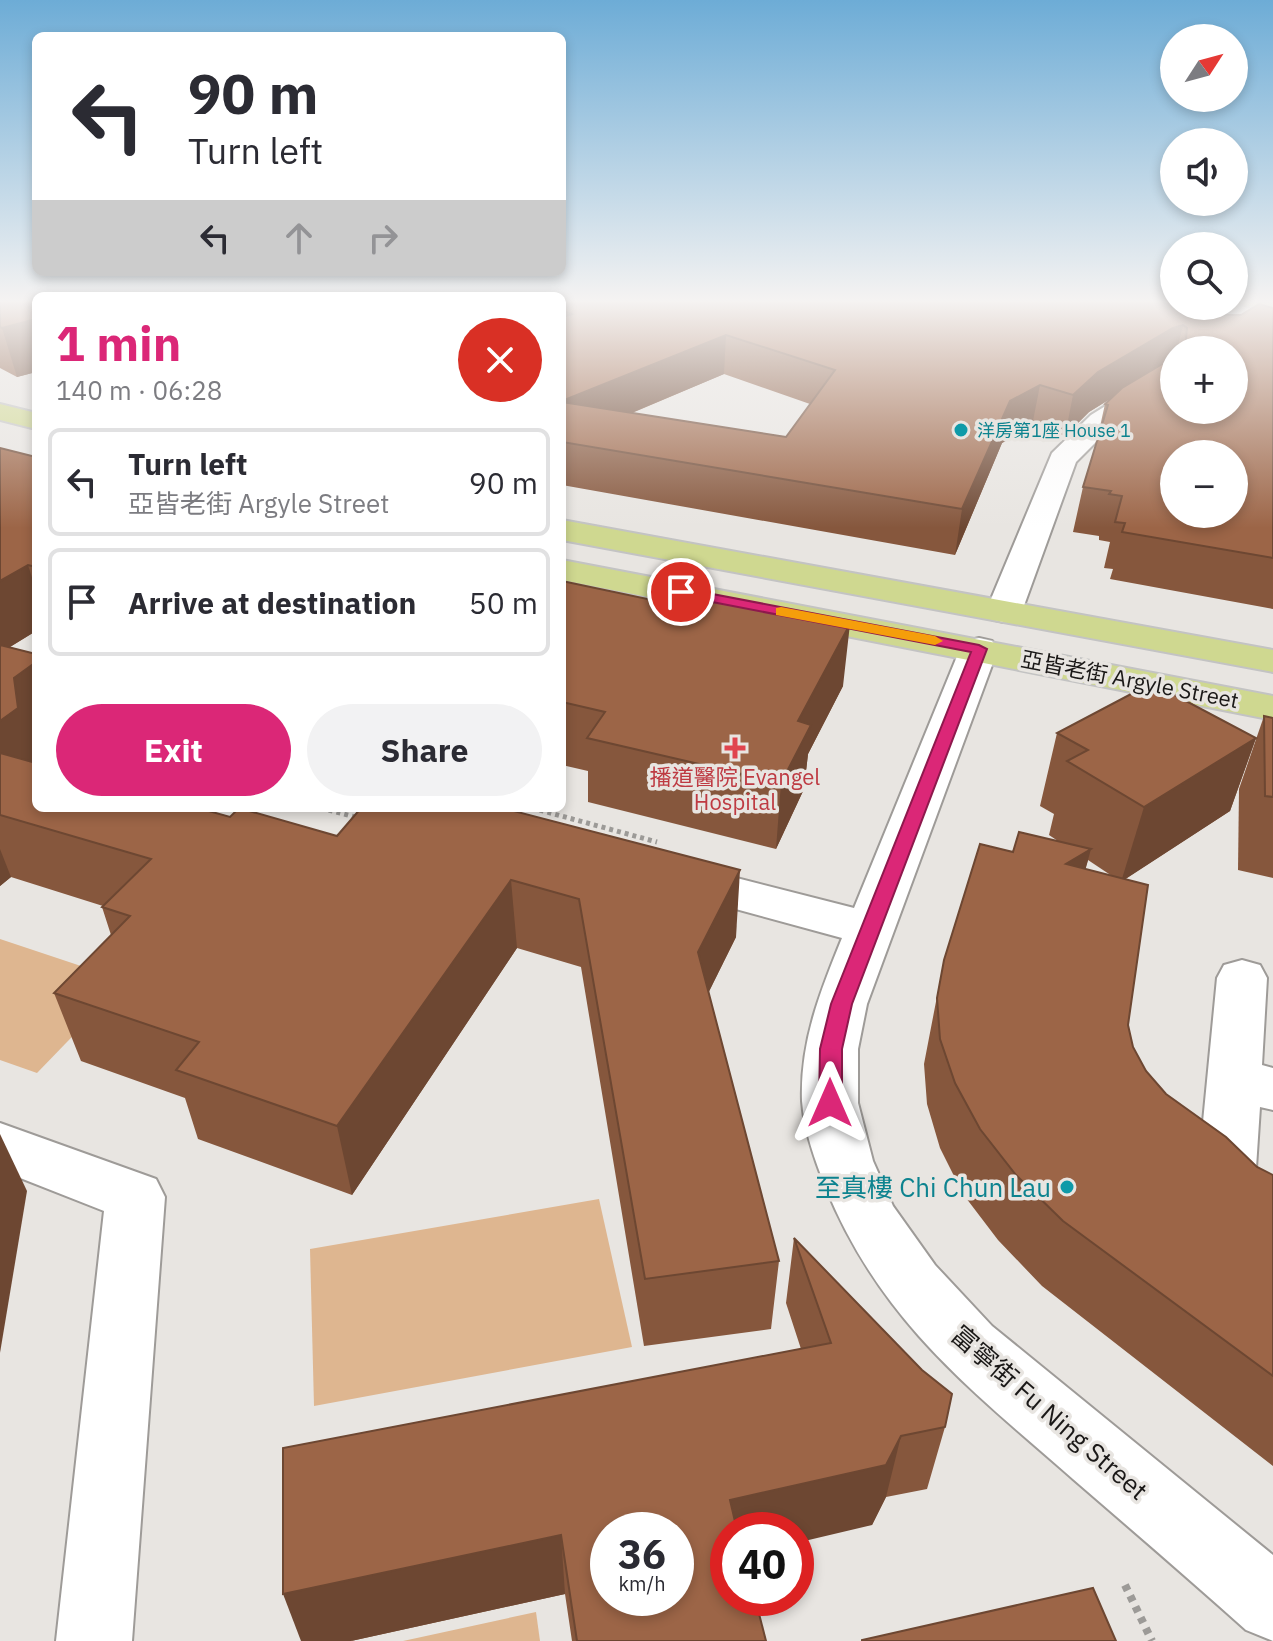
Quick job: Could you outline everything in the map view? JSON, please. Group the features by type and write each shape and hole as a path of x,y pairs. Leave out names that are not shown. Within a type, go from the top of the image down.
{"main road":[{"path":"0,412 32,420"},
{"name":"亞皆老街 Argyle Street","path":"566,531 992,630 1273,708"},
{"name":"亞皆老街 Argyle Street","path":"566,571 992,630 1273,661"}],"street":[{"name":"富寧街 Fu Ning Street","path":"1160,384 1101,421 1062,459 841,1004 831,1049 830,1103 844,1161 870,1222 913,1285 969,1347 1273,1603"},
{"path":"635,867 870,929"},
{"path":"1242,978 1253,1084 1225,1194 1273,1227"},
{"path":"0,1146 135,1197 94,1641"}],"path":[{"path":"336,812 366,820"},
{"path":"1125,1585 1152,1641"}],"shaded area":[{"path":"0,939 126,981 37,1073 0,1060"},
{"path":"599,1199 632,1347 314,1406 310,1249"},
{"path":"536,1612 540,1641 403,1641"}],"building":[{"path":"566,376 625,376 566,399"},
{"path":"831,376 1094,376 1073,395 1040,385 1010,401 962,509 566,443 566,403 786,437"},
{"path":"1143,376 1160,376 1160,424 1248,424 1248,376 1273,376 1273,558 1122,532 1125,523 1115,522 1122,496 1083,487 1108,405 1105,404 1122,388"},
{"path":"0,448 32,456 32,566 28,565 0,581"},
{"path":"566,582 666,603 676,590 850,624 798,721 811,725 781,783 587,738 605,712 566,703"},
{"path":"0,645 32,653 32,665 14,678 18,708 0,721"},
{"path":"1152,683 1256,738 1144,807 1067,761 1088,750 1057,733"},
{"path":"1264,716 1273,718 1273,797 1265,796"},
{"path":"0,753 32,762 32,812 212,812 230,817 235,812 253,812 337,836 358,812 517,812 740,870 698,952 779,1261 645,1279 579,899 511,880 337,1126 176,1070 199,1042 54,993 130,916 102,907 151,859 0,815"},
{"name":"至真樓 Chi Chun Lau","path":"1019,832 1091,849 1066,864 1148,885 1128,1025 1133,1047 1146,1071 1166,1094 1226,1137 1257,1167 1273,1175 1273,1376 1063,1221 1016,1175 980,1129 955,1083 940,1039 937,998 944,960 980,844 1013,852"},
{"path":"794,1238 922,1370 952,1394 945,1427 901,1436 886,1465 730,1500 733,1512 710,1512 710,1616 760,1616 766,1641 577,1641 561,1535 283,1594 283,1448 831,1343"},
{"path":"1093,1588 1116,1641 862,1641 862,1640"}],"slow traffic":[{"path":"781,612 935,641"}],"place":[{"name":"洋房第1座 House 1","path":"961,430"},
{"name":"播道醫院 Evangel Hospital","path":"735,748"},
{"name":"至真樓 Chi Chun Lau","path":"1067,1187"}],"route":[{"path":"681,592 979,649 841,1004 831,1049 830,1103"}]}
